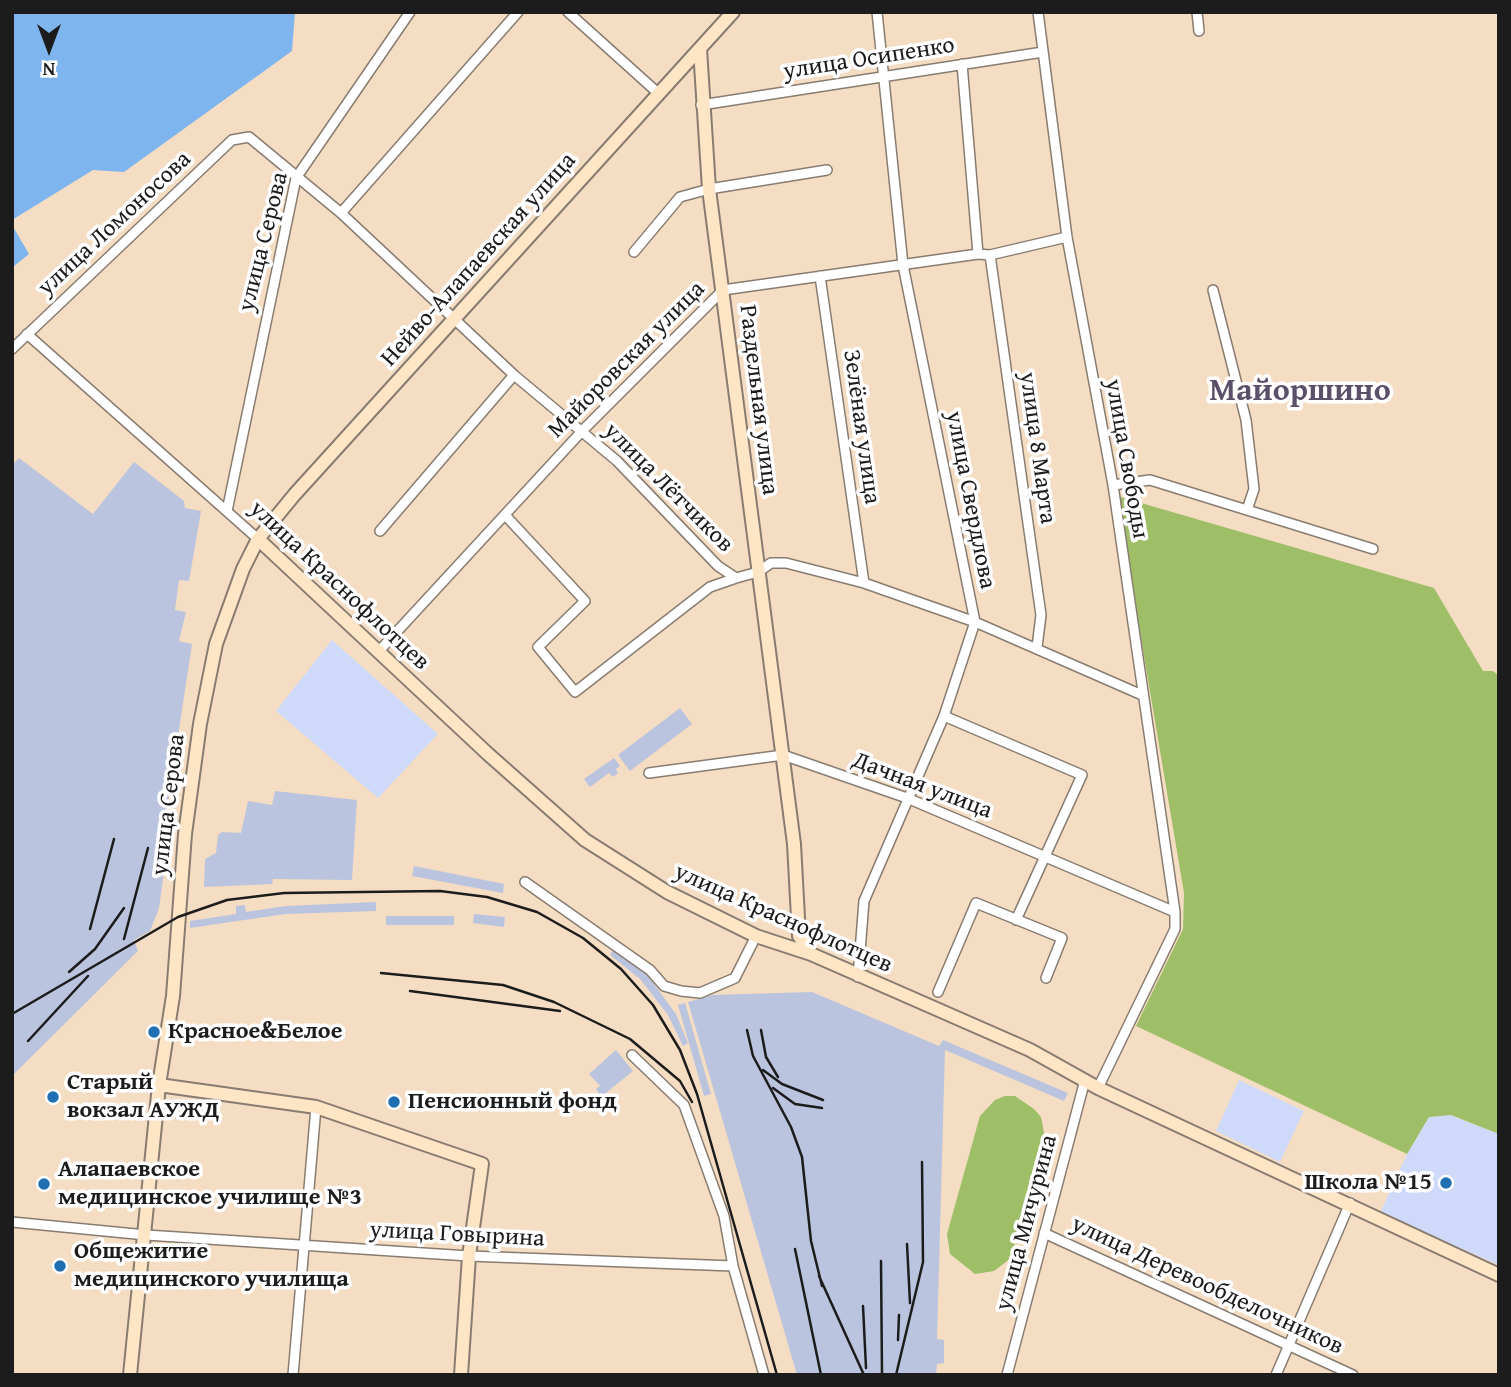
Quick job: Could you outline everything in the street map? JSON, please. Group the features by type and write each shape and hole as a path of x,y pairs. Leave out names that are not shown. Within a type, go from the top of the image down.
{"street":[{"name":"улица Серова","path":"227,511 296,178 410,12"},
{"path":"341,213 519,12"},
{"path":"568,12 658,93"},
{"name":"Нейво-Алапаевская улица","path":"258,539 295,494 733,12"},
{"name":"улица Свердлова","path":"858,977 864,901 944,716 975,622 904,265 877,12"},
{"name":"улица Свободы","path":"1038,12 1067,237 1113,485 1175,912"},
{"path":"1197,12 1199,31"},
{"name":"Раздельная улица","path":"700,49 701,106 709,188 794,844 799,936 811,954"},
{"name":"улица Осипенко","path":"701,106 1043,51"},
{"path":"962,64 978,254"},
{"name":"улица Лётчиков","path":"249,137 341,213 514,375 583,430 617,461 703,552 736,578 758,572 771,563 786,563 864,583 975,622 1142,695"},
{"name":"улица Ломоносова","path":"12,349 232,140 249,137"},
{"path":"634,252 680,197 709,188 827,170"},
{"name":"Майоровская улица","path":"379,651 583,430 723,290 978,254 990,255 1067,237"},
{"name":"улица 8 Марта","path":"990,255 1041,615 1037,647"},
{"name":"Зелёная улица","path":"820,276 864,583"},
{"path":"1213,290 1246,421 1254,489 1247,510"},
{"name":"улица Краснофлотцев","path":"27,334 258,539 488,754 585,840 667,892 756,936 811,954 858,977 1030,1050 1098,1087 1499,1275"},
{"path":"380,531 514,375"},
{"path":"1113,485 1150,480 1373,549"},
{"path":"505,514 585,601 538,647 575,692 710,587 736,578"},
{"name":"улица Серова","path":"130,1375 159,1085 173,996 185,834 206,688 216,644 243,569 258,539"},
{"path":"944,716 1082,775 1016,920"},
{"path":"649,773 783,755"},
{"name":"Дачная улица","path":"783,755 907,798 1175,912"},
{"path":"525,883 650,970 664,986 681,991 700,993 735,978 756,936"},
{"path":"939,992 976,903 1062,939 1046,978"},
{"path":"1098,1087 1175,929 1175,912"},
{"path":"632,1055 684,1105 724,1216 733,1266 764,1375"},
{"name":"улица Мичурина","path":"1007,1375 1085,1080"},
{"path":"159,1085 316,1107 482,1164 469,1256 461,1375"},
{"path":"293,1375 316,1107"},
{"path":"1276,1375 1350,1203"},
{"name":"улица Говырина","path":"12,1222 146,1235 469,1256 733,1266"},
{"name":"улица Деревообделочников","path":"1044,1233 1353,1375"}],"shaded area":[{"path":"19,458 93,514 134,462 184,501 185,508 201,511 189,581 179,580 175,610 186,612 179,641 192,644 165,822 171,823 159,908 150,931 134,940 138,951 12,1076 12,465"},
{"path":"332,640 438,734 378,798 276,711"},
{"path":"680,708 692,724 630,771 618,755"},
{"path":"614,758 620,766 616,769 618,773 613,777 609,773 590,787 584,779"},
{"path":"275,791 357,800 352,880 273,879 272,884 204,887 205,859 216,853 218,835 222,832 241,833 248,801 272,805"},
{"path":"414,866 504,884 503,893 412,876"},
{"path":"376,902 376,911 285,914 190,928 190,921 236,914 236,906 245,905 246,912 286,906"},
{"path":"474,914 505,917 504,927 473,923"},
{"path":"386,916 454,916 454,925 386,925"},
{"path":"615,947 645,972 676,1014 688,1043 683,1046 668,1015 640,979 610,955"},
{"path":"812,992 939,1046 943,1040 1068,1093 1064,1101 945,1050 937,1339 944,1340 944,1363 937,1364 936,1375 797,1375 688,1002 713,995"},
{"path":"685,1003 711,1094 704,1096 678,1005"},
{"path":"616,1050 633,1071 601,1097 596,1089 600,1086 589,1074"},
{"path":"1239,1080 1304,1111 1280,1162 1216,1131"},
{"name":"Школа №15","path":"1450,1115 1499,1134 1499,1265 1380,1213 1407,1154 1429,1117"}],"green space":[{"path":"1117,496 1434,588 1483,671 1493,671 1499,676 1499,1134 1451,1115 1429,1117 1407,1154 1136,1026 1183,929 1184,893"},
{"path":"1015,1096 1034,1109 1041,1117 1045,1138 1011,1258 994,1271 975,1274 950,1254 947,1234 980,1116 995,1100"}],"water":[{"path":"12,12 295,12 292,51 124,172 93,170 12,220"},
{"path":"12,225 29,254 13,267 12,267"}],"railway":[{"path":"90,929 114,839"},
{"path":"124,939 148,848"},
{"path":"12,1014 178,917 227,900 284,893 440,891 487,897 537,912 583,938 621,969 653,1005 680,1050 697,1094 777,1375"},
{"path":"69,972 95,949 124,908"},
{"path":"381,973 503,985 554,1002 630,1039 680,1081 692,1102"},
{"path":"28,1041 88,976"},
{"path":"410,991 560,1011"},
{"path":"747,1030 753,1056 791,1127 802,1157 811,1241 822,1286"},
{"path":"761,1030 766,1057 778,1077"},
{"path":"763,1070 782,1084 823,1100"},
{"path":"773,1088 795,1104 822,1108"},
{"path":"896,1375 923,1262 922,1162"},
{"path":"907,1244 910,1303"},
{"path":"795,1249 821,1375"},
{"path":"881,1261 882,1375"},
{"path":"819,1276 864,1375"},
{"path":"863,1306 866,1368"},
{"path":"898,1340 899,1315"}],"place":[{"name":"Красное&Белое","path":"154,1032"},
{"name":"Старый вокзал АУЖД","path":"53,1097"},
{"name":"Пенсионный фонд","path":"394,1102"},
{"name":"Школа №15","path":"1446,1183"},
{"name":"Алапаевское медицинское училище №3","path":"44,1184"},
{"name":"Общежитие медицинского училища","path":"60,1266"}],"district":[{"name":"Майоршино","path":"1300,392"}]}
